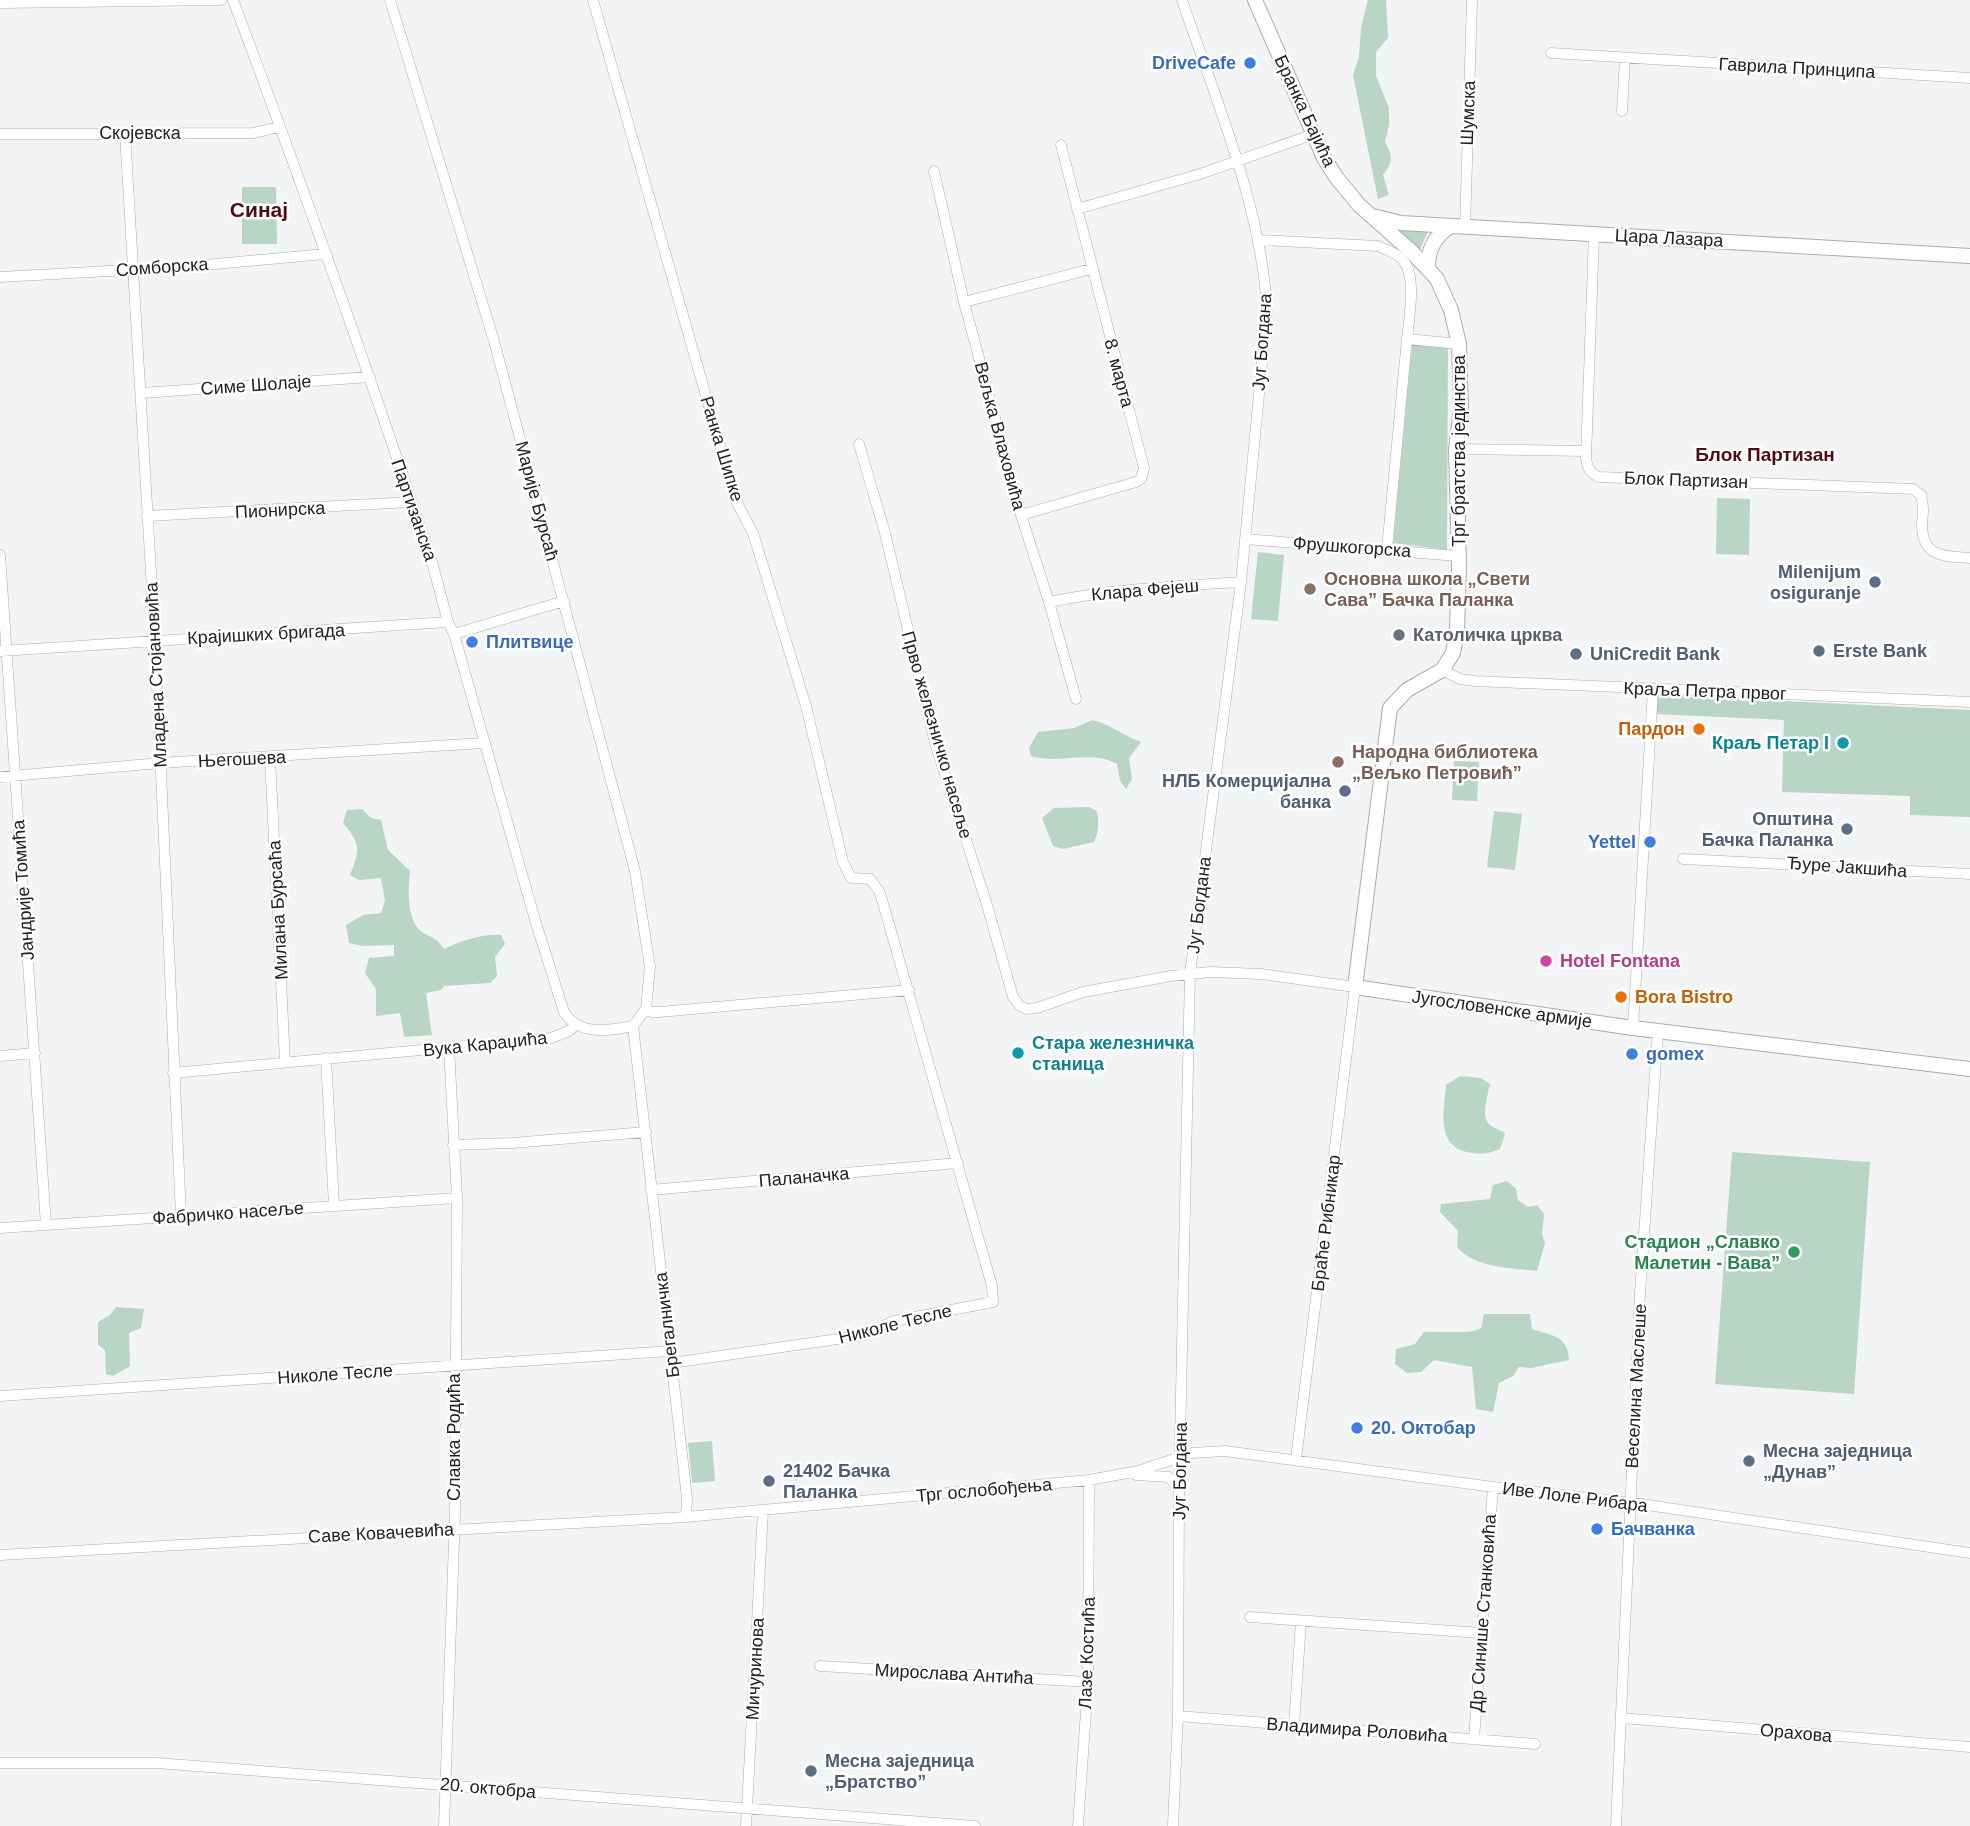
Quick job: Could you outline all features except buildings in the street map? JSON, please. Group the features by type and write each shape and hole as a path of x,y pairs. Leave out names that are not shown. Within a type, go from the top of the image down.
{"street":[{"path":"0,3 221,0"},
{"name":"Партизанска","path":"233,0 304,191 412,502 454,634 564,1012 575,1025"},
{"name":"Марије Бурсаћ","path":"390,0 494,341 635,871 650,967 646,1009"},
{"name":"Ранка Шипке","path":"593,0 736,501 753,533 806,706 843,862 852,878 870,879 879,891 909,990"},
{"name":"Југ Богдана","path":"1173,1826 1178,1716 1180,1457 1190,973 1241,582 1267,311 1266,281 1259,240 1182,0"},
{"name":"Бранка Бајића","path":"1255,0 1324,158 1359,205 1370,213"},
{"name":"Шумска","path":"1457,226 1472,0"},
{"name":"Гаврила Принципа","path":"1551,53 1970,78"},
{"path":"1622,111 1625,58"},
{"name":"Скојевска","path":"0,134 254,132 279,127"},
{"name":"Младена Стојановића","path":"125,133 155,640 181,1216"},
{"path":"1077,209 1236,163 1314,134"},
{"name":"8. марта","path":"1021,515 1136,482 1143,474 1144,468 1060,145"},
{"name":"Вељка Влаховића","path":"934,171 964,302 1021,515 1076,699"},
{"name":"Цара Лазара","path":"1370,213 1401,223 1970,256"},
{"name":"Трг братства јединства","path":"1370,213 1428,267 1444,291 1459,344 1461,408 1456,449 1457,630 1453,653 1442,670"},
{"path":"1428,267 1433,241 1457,226"},
{"path":"1456,449 1586,452 1594,233"},
{"path":"1259,240 1378,246 1403,260 1409,271 1411,282 1408,339 1387,549"},
{"name":"Сомборска","path":"0,277 132,270 325,254"},
{"path":"964,302 1091,269"},
{"name":"Трг братства јединства","path":"1408,339 1459,344"},
{"name":"Симе Шолаје","path":"142,393 370,377"},
{"name":"Прво железничко насеље","path":"859,444 885,533 935,743 1013,997 1019,1006 1026,1009 1037,1008"},
{"name":"Блок Партизан","path":"1586,452 1587,465 1593,474 1599,477 1913,489 1921,495 1922,529 1930,550 1943,556 1970,558"},
{"name":"Пионирска","path":"147,516 412,502"},
{"name":"Фрушкогорска","path":"1245,539 1458,556"},
{"name":"Јандрије Томића","path":"0,555 3,651 15,776 46,1225"},
{"name":"Клара Фејеш","path":"1049,602 1167,586 1241,582"},
{"path":"454,634 564,601"},
{"name":"Крајишких бригада","path":"3,651 448,622"},
{"path":"1355,987 1390,708 1408,690 1442,670"},
{"name":"Краља Петра првог","path":"1442,670 1460,679 1475,681 1970,702"},
{"path":"1633,1028 1653,689"},
{"name":"Његошева","path":"0,777 484,743"},
{"name":"Милана Бурсаћа","path":"270,758 285,1062"},
{"name":"Ђуре Јакшића","path":"1683,859 1970,874"},
{"name":"Југословенске армије","path":"1037,1008 1083,992 1190,973 1261,974 1633,1028 1970,1069"},
{"name":"Браће Рибникар","path":"1296,1459 1355,987"},
{"path":"633,1026 646,1009 659,1012 909,990 958,1163"},
{"name":"Вука Караџића","path":"173,1073 551,1038 569,1031 575,1025 589,1030 633,1026"},
{"name":"Брегалничка","path":"633,1026 687,1498 686,1517"},
{"name":"Веселина Маслеше","path":"1616,1826 1640,1305 1658,1031"},
{"name":"Славка Родића","path":"444,1826 454,1530 457,1198 449,1048"},
{"path":"0,1056 35,1053"},
{"path":"326,1058 334,1205"},
{"path":"453,1145 646,1132"},
{"name":"Паланачка","path":"651,1190 958,1163"},
{"name":"Николе Тесле","path":"672,1363 865,1335 894,1321 993,1302 992,1286 958,1163"},
{"name":"Фабричко насеље","path":"0,1228 457,1198"},
{"name":"Николе Тесле","path":"0,1396 671,1351"},
{"name":"Иве Лоле Рибара","path":"1180,1457 1205,1451 1225,1451 1296,1459 1493,1487 1631,1503 1970,1553"},
{"name":"Трг ослобођења","path":"1122,1475 1180,1457"},
{"name":"Трг ослобођења","path":"763,1511 1122,1475 1162,1475 1175,1482 1180,1489"},
{"name":"Лазе Костића","path":"1079,1826 1088,1682 1089,1480"},
{"name":"Др Синише Станковића","path":"1474,1739 1493,1487"},
{"name":"Саве Ковачевића","path":"0,1556 763,1511"},
{"name":"Мичуринова","path":"746,1826 763,1511"},
{"path":"1250,1618 1482,1633"},
{"path":"1294,1725 1301,1621"},
{"name":"Мирослава Антића","path":"820,1666 1088,1682"},
{"name":"Владимира Роловића","path":"1178,1716 1535,1744"},
{"name":"Орахова","path":"1622,1718 1970,1747"},
{"name":"20. октобра","path":"0,1763 157,1763 975,1826"}],"green space":[{"path":"1368,0 1386,0 1388,38 1376,52 1376,76 1389,108 1385,142 1391,159 1383,175 1389,195 1378,199 1353,75 1359,57 1361,28"},
{"path":"242,187 276,187 277,244 242,244"},
{"path":"1399,227 1429,229 1419,252 1399,233"},
{"path":"1412,343 1448,346 1447,550 1393,543"},
{"path":"1717,498 1750,499 1749,555 1716,554"},
{"path":"1258,552 1284,555 1278,621 1251,619"},
{"path":"1656,695 1970,710 1970,817 1910,815 1910,796 1782,792 1784,720 1655,714"},
{"path":"1092,720 1141,742 1129,758 1132,779 1126,789 1120,781 1117,764 1107,760 1031,756 1029,748 1038,732 1074,728"},
{"path":"1454,761 1479,762 1477,801 1452,800"},
{"path":"1089,807 1097,811 1098,815 1098,831 1094,842 1063,849 1053,846 1042,818 1054,808"},
{"path":"362,809 371,818 381,820 388,850 410,871 411,912 413,920 422,932 436,940 444,949 487,935 501,935 505,944 495,957 497,976 490,983 444,986 441,990 426,993 432,1035 404,1037 400,1013 376,1016 376,989 365,973 369,958 394,956 394,945 363,946 349,943 346,925 363,915 381,913 385,901 381,878 359,880 350,875 357,848 353,836 343,823 347,810"},
{"path":"1494,811 1522,814 1515,870 1487,867"},
{"path":"1460,1076 1481,1078 1490,1084 1486,1117 1490,1125 1505,1134 1500,1149 1484,1154 1472,1153 1457,1148 1450,1142 1443,1115 1446,1085"},
{"name":"Стадион „Славко Малетин - Вава”","path":"1732,1152 1870,1162 1854,1394 1715,1384"},
{"path":"1507,1181 1516,1189 1518,1200 1528,1207 1537,1205 1544,1214 1542,1234 1545,1243 1537,1271 1494,1266 1464,1254 1457,1247 1458,1231 1440,1212 1441,1204 1490,1199 1493,1185"},
{"path":"116,1307 144,1309 141,1328 129,1333 130,1366 113,1376 106,1374 105,1350 98,1345 98,1322 110,1315"},
{"path":"1484,1314 1530,1314 1532,1329 1562,1341 1569,1360 1531,1368 1519,1367 1513,1376 1499,1383 1493,1412 1476,1409 1472,1367 1434,1360 1421,1372 1407,1373 1395,1364 1396,1349 1415,1344 1424,1332 1476,1330 1481,1328"},
{"path":"712,1441 715,1481 692,1483 688,1443"}],"place":[{"name":"DriveCafe","path":"1250,63"},
{"name":"Milenijum osiguranje","path":"1875,582"},
{"name":"Основна школа „Свети Сава” Бачка Паланка","path":"1310,589"},
{"name":"Католичка црква","path":"1399,635"},
{"name":"Плитвице","path":"472,642"},
{"name":"Erste Bank","path":"1819,651"},
{"name":"UniCredit Bank","path":"1576,654"},
{"name":"Пардон","path":"1699,729"},
{"name":"Краљ Петар I","path":"1843,743"},
{"name":"Народна библиотека „Вељко Петровић”","path":"1338,762"},
{"name":"НЛБ Комерцијална банка","path":"1345,791"},
{"name":"Општина Бачка Паланка","path":"1847,829"},
{"name":"Yettel","path":"1650,842"},
{"name":"Hotel Fontana","path":"1546,961"},
{"name":"Bora Bistro","path":"1621,997"},
{"name":"Стара железничка станица","path":"1018,1053"},
{"name":"gomex","path":"1632,1054"},
{"name":"Стадион „Славко Малетин - Вава”","path":"1794,1252"},
{"name":"20. Октобар","path":"1357,1428"},
{"name":"Месна заједница „Дунав”","path":"1749,1461"},
{"name":"21402 Бачка Паланка","path":"769,1481"},
{"name":"Бачванка","path":"1597,1529"},
{"name":"Месна заједница „Братство”","path":"811,1771"}],"district":[{"name":"Синај","path":"259,209"},
{"name":"Блок Партизан","path":"1765,454"}]}
